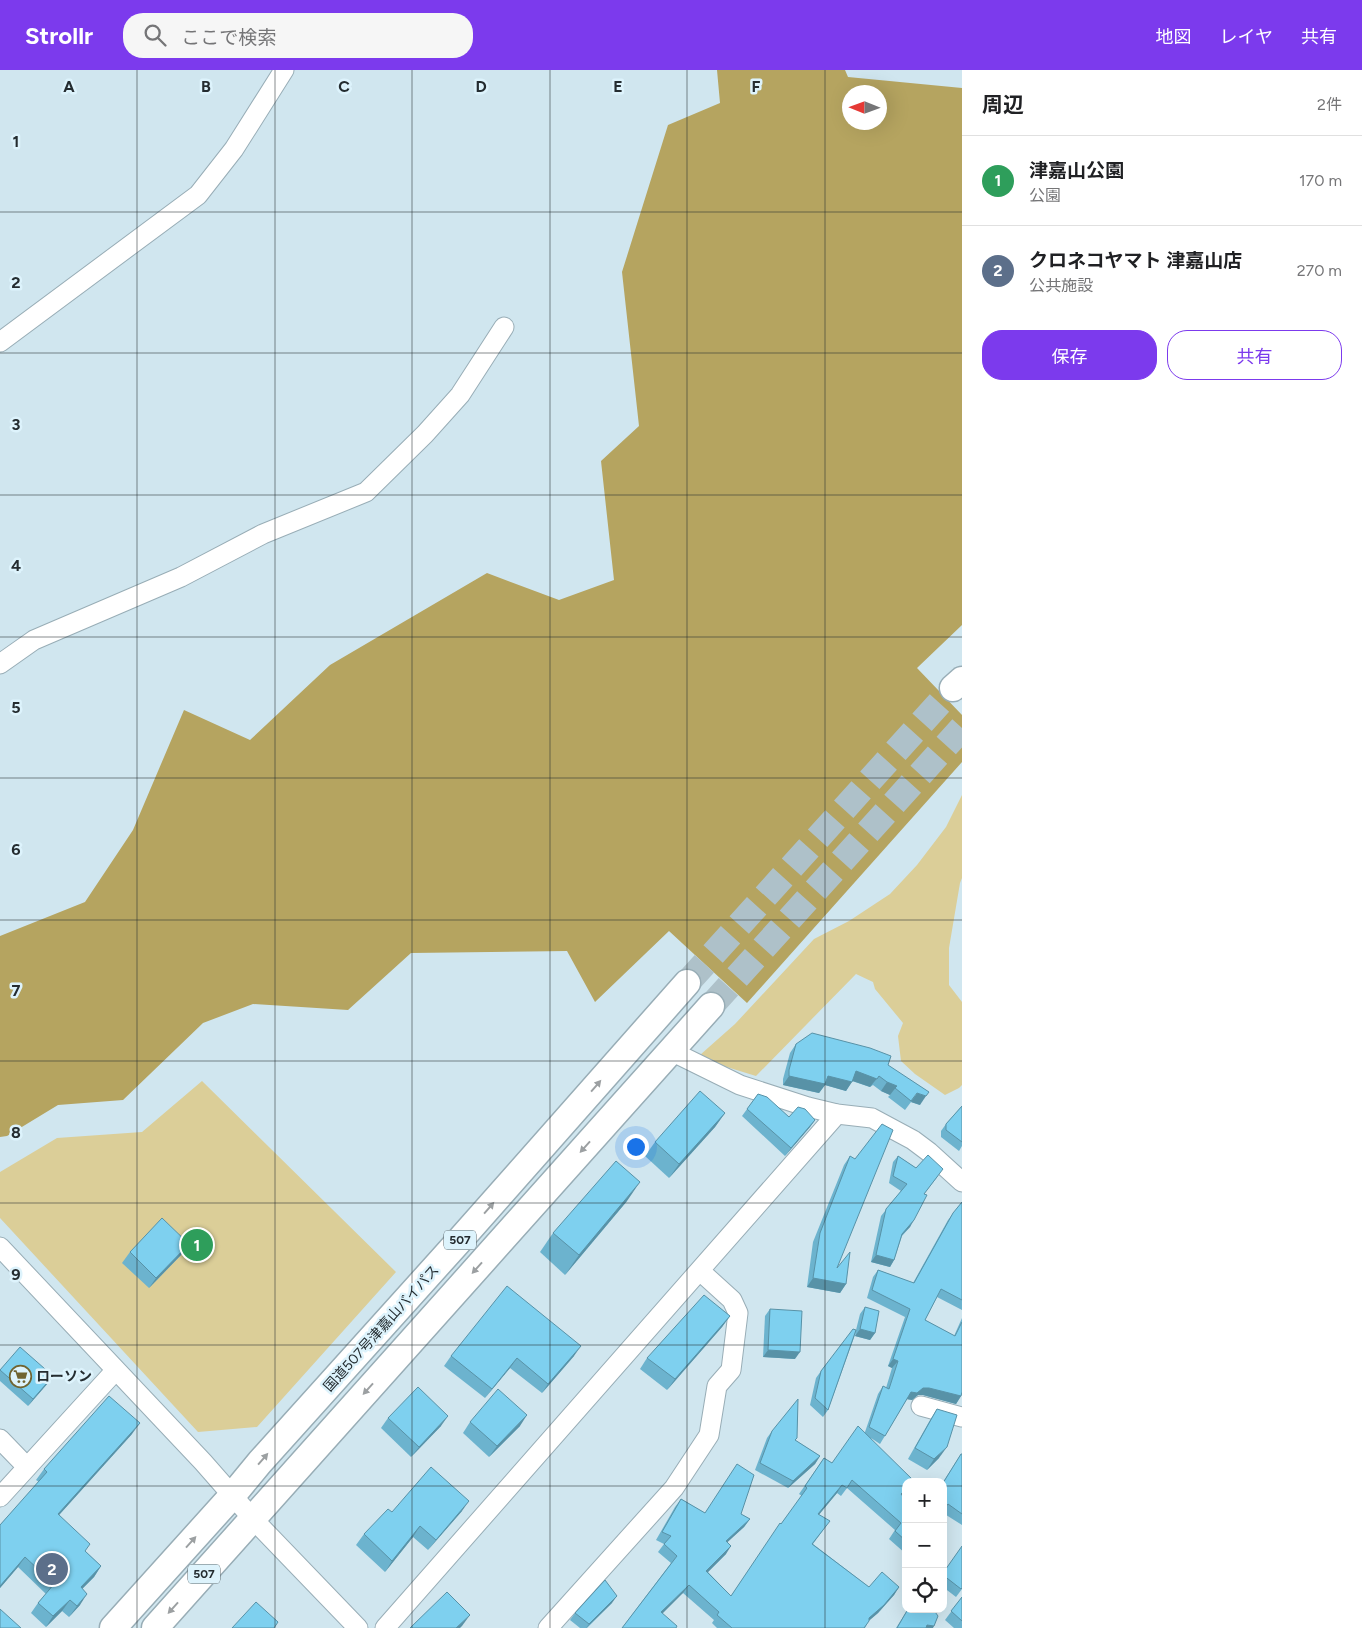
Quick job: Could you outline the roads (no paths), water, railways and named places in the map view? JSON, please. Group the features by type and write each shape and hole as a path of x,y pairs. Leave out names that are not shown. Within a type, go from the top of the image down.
{"highway":[{"name":"国道507号津嘉山バイパス","path":"113,1628 687,983"},
{"name":"507","path":"155,1628 711,1006"}],"street":[{"path":"0,342 198,195 234,150 284,70"},
{"path":"0,664 34,640 181,577 263,534 366,492 426,434 460,395 504,326"},
{"path":"671,1051 740,1085 808,1107 837,1114 872,1118 913,1140 962,1182"},
{"path":"385,1628 837,1114"},
{"path":"0,1247 203,1462 253,1519 358,1628"},
{"path":"557,1625 674,1488 709,1435 717,1386 731,1370 738,1314 732,1300 700,1271"},
{"path":"0,1497 116,1371"},
{"path":"921,1406 962,1416"},
{"path":"0,1439 27,1467"}],"tunnel":[{"path":"687,983 953,688"},
{"path":"711,1006 962,728"}],"place":[{"name":"津嘉山公園","path":"197,1245"},
{"name":"ローソン","path":"20,1376"},
{"name":"クロネコヤマト 津嘉山店","path":"52,1569"}]}
